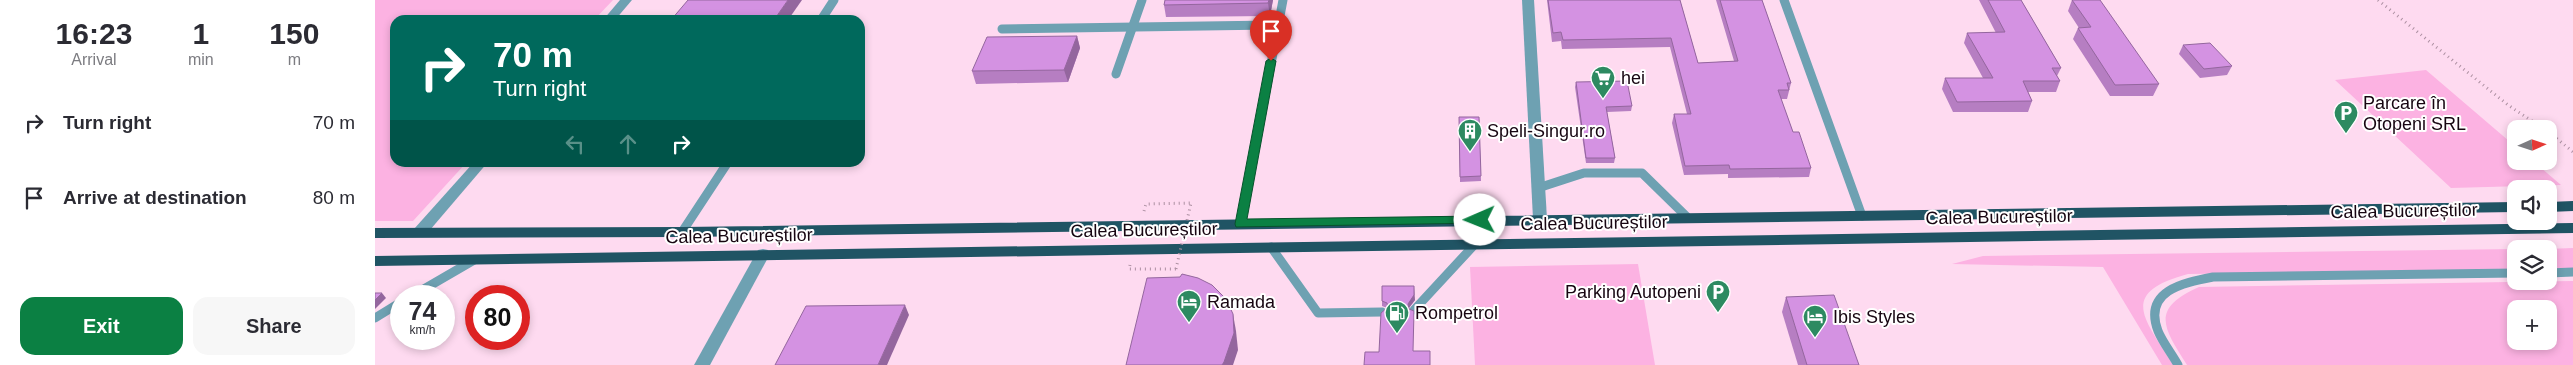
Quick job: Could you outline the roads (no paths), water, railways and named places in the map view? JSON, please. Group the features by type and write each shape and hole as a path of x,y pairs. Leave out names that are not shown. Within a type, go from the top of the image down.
{"highway":[{"path":"2557,207 2573,206"},
{"name":"Calea Bucureștilor","path":"375,233 683,232 2507,207"},
{"name":"Calea Bucureștilor","path":"375,261 2573,228"}],"street":[{"path":"614,15 627,0"},
{"path":"1528,0 1540,219"},
{"path":"419,233 478,167"},
{"path":"702,365 763,254"}],"lane":[{"path":"824,15 834,0"},
{"path":"1116,74 1142,0"},
{"path":"1241,224 1283,0"},
{"path":"1784,0 1862,216"},
{"path":"1002,29 1278,25"},
{"path":"683,232 725,167"},
{"path":"1538,188 1584,173 1642,172 1689,218"},
{"path":"1414,310 1476,243"},
{"path":"1271,247 1318,313 1382,312"},
{"path":"430,285 474,259"},
{"path":"2557,272 2573,272"},
{"path":"2178,365 2158,331 2154,314 2159,299 2169,288 2188,281 2213,277 2507,273"},
{"path":"375,318 390,309"}],"place":[{"name":"hei","path":"1603,99"},
{"name":"Parcare în Otopeni SRL","path":"2346,134"},
{"name":"Speli-Singur.ro","path":"1470,152"},
{"name":"Parking Autopeni","path":"1718,313"},
{"name":"Ramada","path":"1189,323"},
{"name":"Rompetrol","path":"1397,334"},
{"name":"Ibis Styles","path":"1815,338"}]}
